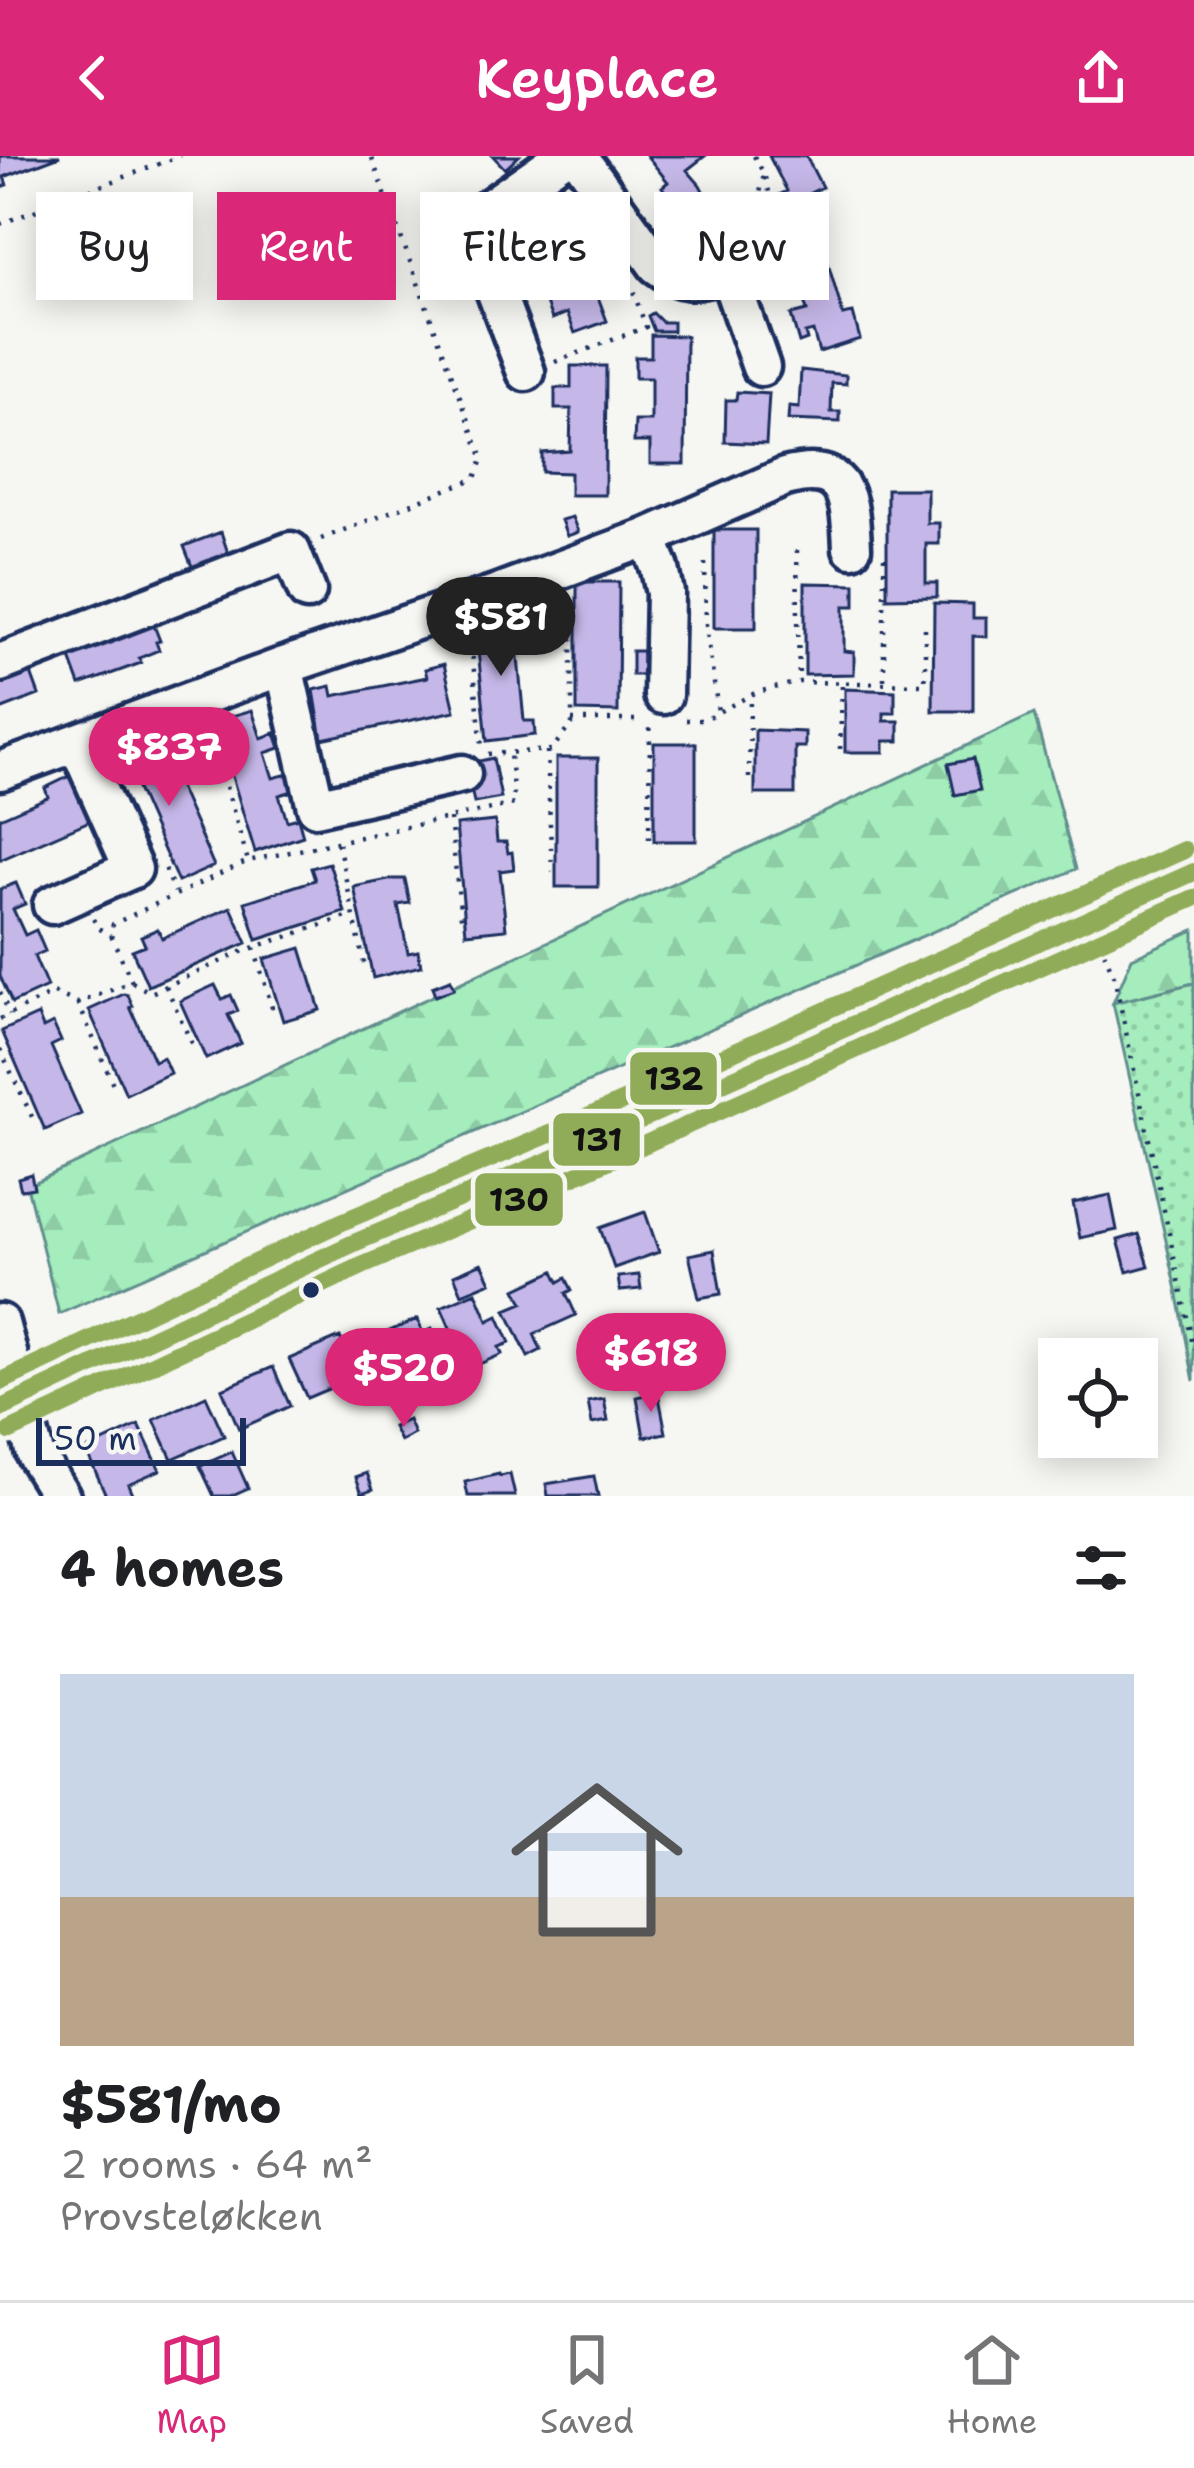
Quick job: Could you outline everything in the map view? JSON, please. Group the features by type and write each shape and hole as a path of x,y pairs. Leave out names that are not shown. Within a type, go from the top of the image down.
{"main road":[{"path":"10,1404 354,1243 1194,872"}],"street":[{"path":"526,372 484,260 478,229 484,212 564,156"},
{"path":"578,156 654,259"},
{"path":"737,300 761,367"},
{"path":"0,771 495,594 807,471 824,474 841,486 868,550"},
{"path":"648,537 665,593 662,713"},
{"path":"0,664 291,551 308,591"},
{"path":"284,666 316,807 462,773"},
{"path":"52,905 133,869 77,743"},
{"path":"0,1323 10,1404 61,1496"}],"path":[{"path":"0,224 180,156"},
{"path":"291,551 476,478 483,459 371,156"},
{"path":"754,156 769,192"},
{"path":"760,192 764,175"},
{"path":"526,372 646,328 625,270 649,254"},
{"path":"797,550 799,682"},
{"path":"868,550 884,683"},
{"path":"705,563 706,625 718,712"},
{"path":"470,627 483,754 551,750 572,724 572,607"},
{"path":"572,720 662,713 703,720 750,696 799,682 925,684 925,620"},
{"path":"840,749 842,682"},
{"path":"749,778 750,696"},
{"path":"649,839 662,713"},
{"path":"209,729 248,861"},
{"path":"547,750 552,872"},
{"path":"352,915 254,948 151,993 132,982 112,935 113,924 248,861 514,804 510,752"},
{"path":"450,818 462,926"},
{"path":"338,842 366,972"},
{"path":"1090,918 1114,976 1194,1350"},
{"path":"254,948 273,1011"},
{"path":"0,1019 54,994 78,1003 132,982"},
{"path":"166,986 194,1051"},
{"path":"0,992 10,1015"},
{"path":"78,1003 116,1091"},
{"path":"0,1049 34,1121"}],"green space":[{"path":"1034,714 1076,869 59,1314 27,1186"},
{"path":"1194,930 1194,983 1113,1003 1132,958"},
{"path":"1194,983 1194,1381 1113,1003"}],"building":[{"path":"0,156 60,156 4,177 7,185 0,188"},
{"path":"493,156 519,156 505,169"},
{"path":"647,156 705,156 687,170 704,192 666,192 662,187 668,182"},
{"path":"769,156 806,156 822,187 812,192 787,191"},
{"path":"829,267 843,315 853,313 860,339 819,352 813,331 805,333 807,340 799,343 791,315 807,311 804,300 829,300"},
{"path":"545,300 599,300 607,321 575,333 567,313 552,319"},
{"path":"653,313 662,322 673,322 673,331 654,331 648,316"},
{"path":"651,335 686,336 685,464 650,464 650,442 634,442 635,421 651,421 651,378 635,378 635,357 651,357"},
{"path":"571,366 606,366 605,495 570,495 570,473 542,472 542,453 570,451 571,409 555,409 555,388 571,388"},
{"path":"801,370 846,375 846,384 832,383 831,412 840,412 840,422 788,420 789,407 799,408"},
{"path":"737,392 769,394 766,444 725,442 726,400 736,400"},
{"path":"887,489 927,489 927,523 939,523 939,544 926,544 926,583 937,583 937,597 887,598"},
{"path":"572,517 578,532 567,536 561,520"},
{"path":"714,530 756,530 756,628 714,628"},
{"path":"221,532 229,556 217,560 220,566 193,569 184,546"},
{"path":"577,582 619,582 618,712 577,711"},
{"path":"805,583 855,584 855,606 844,606 844,651 854,652 854,674 805,675"},
{"path":"934,603 973,604 973,618 986,618 986,637 973,636 973,711 933,711"},
{"path":"150,615 159,650 139,658 141,663 80,685 66,647"},
{"path":"514,616 524,721 534,721 535,735 487,741 475,619"},
{"path":"632,651 643,651 643,675 632,675"},
{"path":"27,662 39,695 0,710 0,672"},
{"path":"444,664 455,711 322,739 314,690 331,686 333,696 427,677 425,669"},
{"path":"845,689 895,691 895,713 884,713 884,721 899,721 899,741 884,741 884,752 845,752"},
{"path":"252,710 261,738 275,733 280,748 265,753 273,778 288,774 293,791 279,795 287,821 298,818 303,836 255,852 215,721"},
{"path":"755,730 805,732 805,747 795,747 795,794 755,794"},
{"path":"170,738 178,755 167,760 214,866 178,882 123,757"},
{"path":"654,743 696,743 696,841 654,841"},
{"path":"493,758 501,798 474,803 466,764"},
{"path":"556,758 598,758 598,887 556,887"},
{"path":"973,759 980,790 955,795 948,764"},
{"path":"72,775 94,819 0,860 0,818 48,797 45,788"},
{"path":"495,821 497,842 506,842 514,869 500,871 506,929 466,933 456,825"},
{"path":"329,863 345,912 257,940 245,902 315,880 311,868"},
{"path":"405,879 410,903 398,905 408,953 418,951 421,966 373,978 354,887"},
{"path":"16,883 25,904 13,909 25,935 36,930 45,951 34,956 47,987 12,1003 0,976 0,889"},
{"path":"231,907 247,943 148,986 132,950 145,945 141,936 158,929 162,938"},
{"path":"301,948 320,1010 283,1021 264,959"},
{"path":"450,980 454,989 435,996 432,987"},
{"path":"215,985 222,999 231,995 238,1011 228,1015 241,1043 206,1059 180,1001"},
{"path":"124,994 154,1061 163,1057 170,1073 126,1094 89,1010"},
{"path":"38,1015 43,1028 53,1023 61,1041 51,1046 81,1114 45,1130 2,1031"},
{"path":"31,1174 34,1188 21,1190 18,1178"},
{"path":"1110,1195 1117,1230 1080,1238 1073,1203"},
{"path":"645,1212 659,1252 614,1268 600,1228"},
{"path":"1139,1234 1149,1266 1127,1272 1118,1240"},
{"path":"714,1250 721,1294 699,1298 689,1255"},
{"path":"482,1263 491,1282 462,1294 454,1275"},
{"path":"554,1271 559,1282 566,1278 572,1290 566,1293 576,1315 534,1334 541,1350 528,1357 506,1310 523,1303 516,1289"},
{"path":"639,1275 641,1289 620,1291 618,1277"},
{"path":"476,1292 488,1321 498,1316 510,1343 499,1347 502,1354 468,1369 441,1307"},
{"path":"417,1319 423,1333 432,1329 442,1351 394,1374 378,1336"},
{"path":"340,1337 357,1377 307,1398 289,1359"},
{"path":"273,1367 290,1406 239,1429 222,1389"},
{"path":"385,1369 392,1383 380,1390 373,1375"},
{"path":"658,1392 666,1433 644,1437 637,1397"},
{"path":"206,1396 224,1436 172,1459 154,1420"},
{"path":"604,1399 608,1421 592,1424 588,1402"},
{"path":"408,1420 414,1434 400,1441 393,1427"},
{"path":"139,1425 160,1470 128,1484 133,1496 106,1495 86,1450"},
{"path":"232,1452 248,1488 230,1496 214,1496 200,1466"},
{"path":"367,1473 373,1489 362,1493 356,1477"},
{"path":"510,1474 515,1496 468,1496 465,1482"},
{"path":"594,1476 598,1496 548,1496 546,1484"}],"transit line":[{"name":"132","path":"0,1382 344,1221 1184,850"},
{"name":"131","path":"0,1409 354,1243 1194,872"},
{"name":"130","path":"10,1431 364,1265 572,1177 1194,898"}]}
